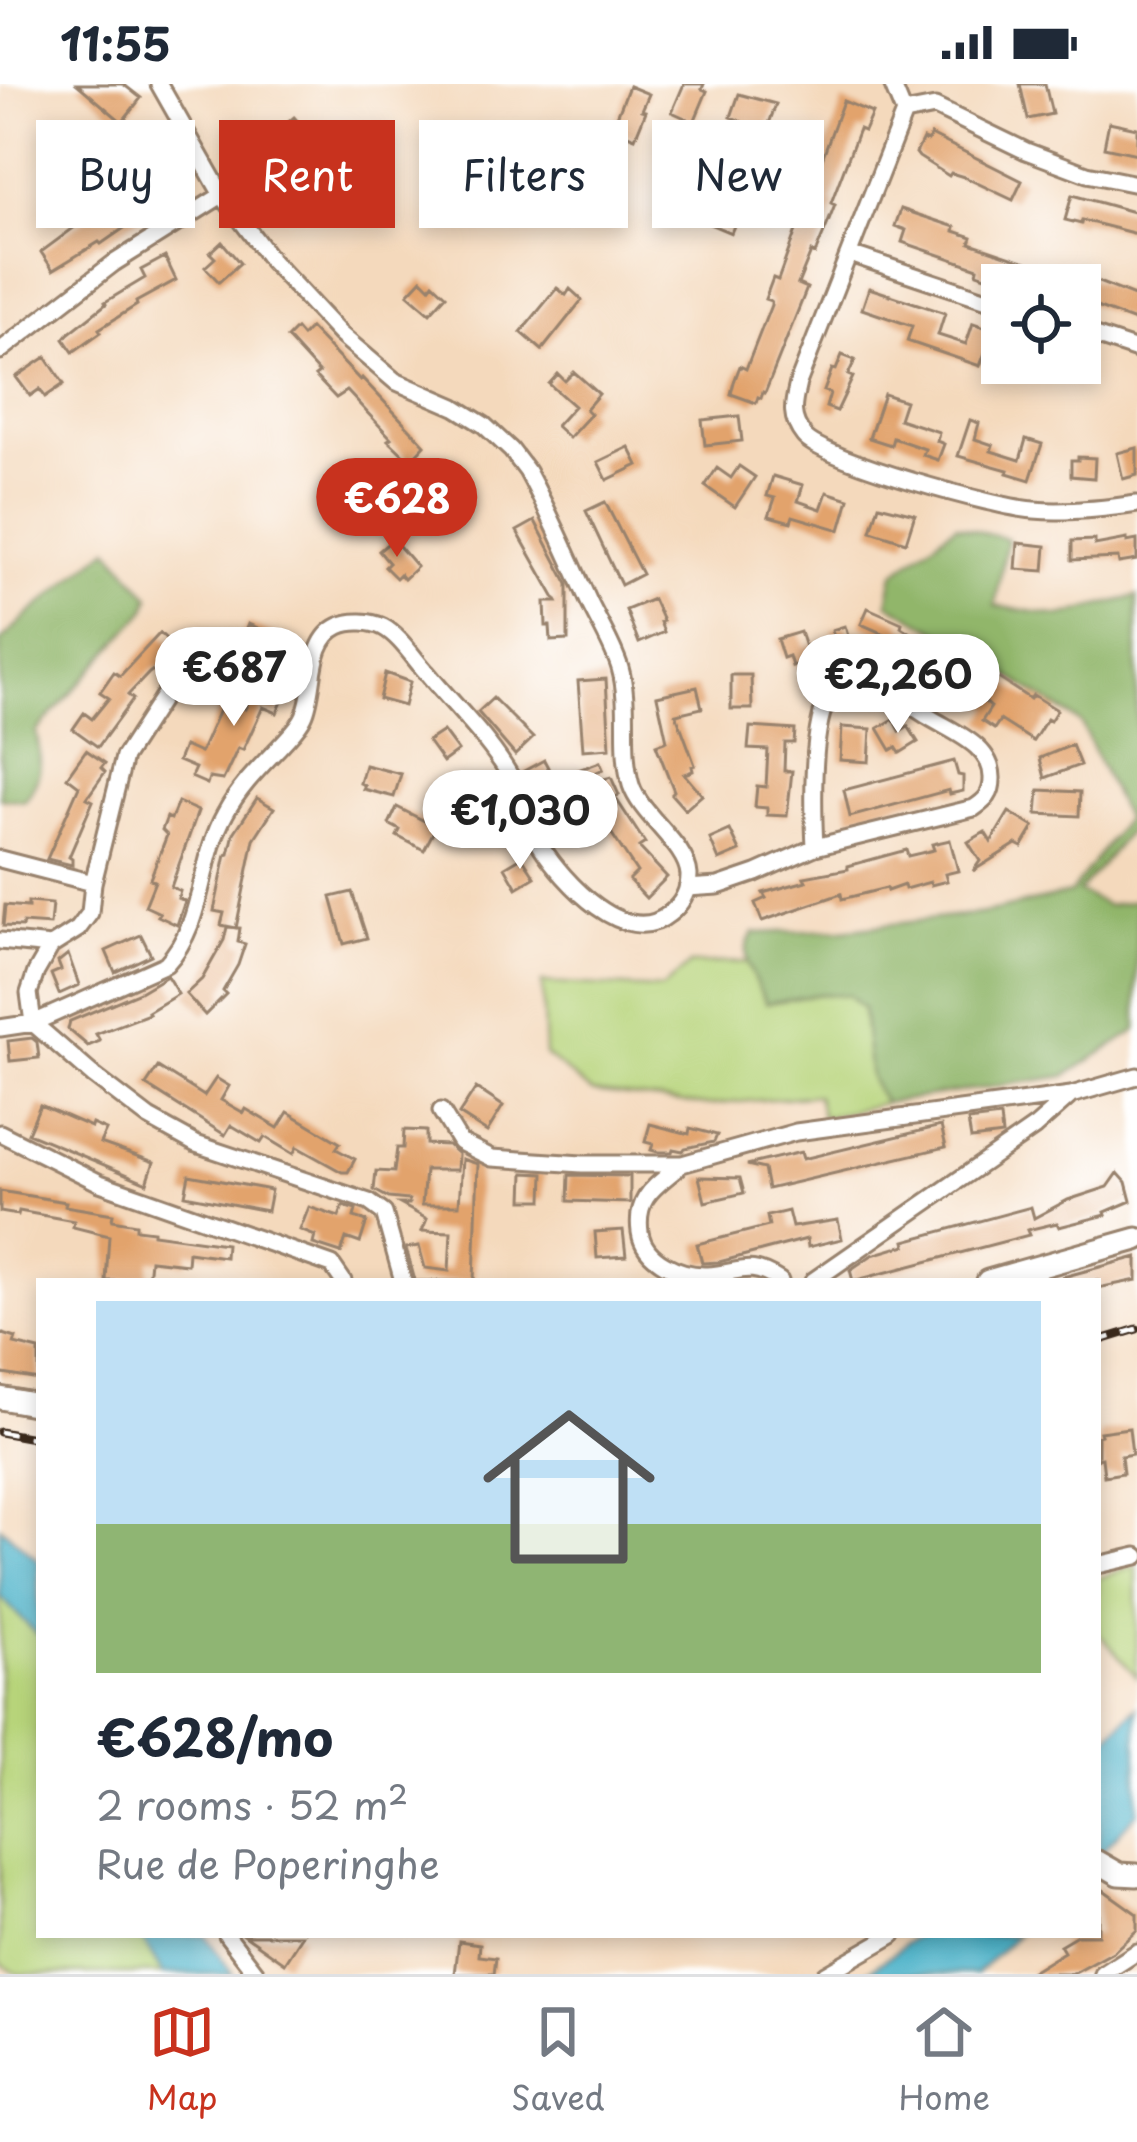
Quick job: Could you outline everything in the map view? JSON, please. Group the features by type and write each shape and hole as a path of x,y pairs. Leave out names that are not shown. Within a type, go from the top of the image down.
{"main road":[{"path":"999,1278 1137,1239"},
{"path":"0,1398 36,1404"},
{"path":"1101,1864 1119,1874 1137,1875"}],"street":[{"path":"159,84 219,190"},
{"path":"892,84 904,113 798,383 792,410 805,438 835,455 974,500 1035,511 1137,504"},
{"path":"904,113 935,107 1026,152 1087,174 1137,184"},
{"path":"0,351 114,262 219,197"},
{"path":"0,1028 33,1023 166,964 178,951 190,928 209,849 223,817 240,789 301,722 324,638 338,626 358,621 383,627 401,643 493,751 512,779 540,845 599,909 632,926 648,925 679,907 687,887 689,871 682,856 644,809 632,786 619,666 526,471 484,425 394,381 366,359 271,260 247,228"},
{"path":"850,254 981,298"},
{"path":"1101,338 1137,350"},
{"path":"172,683 124,758 90,913 78,929 51,946 32,982 29,1008 33,1023 149,1118 196,1144 369,1202 384,1213 402,1278"},
{"path":"687,887 718,886 814,847 974,808 986,800 992,787 992,767 980,749 885,690 865,687 827,699 820,716 814,847"},
{"path":"0,859 93,883"},
{"path":"0,941 51,946"},
{"path":"441,1111 460,1142 492,1158 682,1164 796,1132 1071,1095 1137,1076"},
{"path":"817,1278 1035,1127 1071,1095"},
{"path":"0,1133 100,1183 332,1265 341,1278"},
{"path":"682,1164 643,1198 638,1214 642,1242 652,1256 678,1270 706,1275 734,1269 765,1271 776,1278"},
{"path":"1101,1564 1137,1556"},
{"path":"229,1938 257,1974"},
{"path":"825,1974 888,1938"},
{"path":"1103,1974 1137,1952"}],"green space":[{"path":"956,525 1007,539 995,606 1061,616 1137,596 1137,821 1079,892 1108,906 1137,900 1137,1030 1065,1076 884,1103 870,1077 863,1009 848,995 820,994 766,1003 747,959 754,933 843,930 986,913 1071,893 1125,819 1081,723 888,603 894,573"},
{"path":"109,548 150,597 146,610 36,732 40,768 25,801 0,798 0,642"},
{"path":"747,962 767,1003 820,994 848,995 863,1009 870,1077 884,1103 822,1118 817,1095 706,1105 592,1092 545,1055 542,983 662,989 690,964"},
{"path":"1137,1566 1137,1677 1101,1635 1101,1577"},
{"path":"0,1596 36,1634 36,1938 142,1938 163,1974 17,1974 0,1963"}],"water":[{"path":"0,1526 36,1558 36,1634 0,1596"},
{"path":"1137,1707 1137,1813 1101,1853 1101,1744"},
{"path":"142,1938 207,1938 233,1974 163,1974"},
{"path":"913,1938 1014,1938 976,1974 865,1974"}],"building":[{"path":"77,84 123,84 141,98 120,120"},
{"path":"684,84 704,84 702,89 707,91 695,120 672,112"},
{"path":"1020,84 1045,84 1052,114 1028,119"},
{"path":"629,86 649,94 635,138 628,135 628,120 616,120"},
{"path":"739,94 776,104 770,120 731,117"},
{"path":"843,101 872,113 864,131 859,129 828,223 798,284 807,288 765,393 756,403 731,394 734,382 740,366 746,369 771,305 765,299 773,278 778,280 797,228 824,228 824,153"},
{"path":"1109,122 1137,128 1137,154 1104,147"},
{"path":"931,135 1022,181 1013,200 964,177 949,176 919,157 916,153 923,139 928,141"},
{"path":"1072,195 1137,213 1137,234 1065,220"},
{"path":"901,209 955,227 954,231 972,237 970,243 1032,264 981,264 981,274 978,268 902,242 906,230 895,226"},
{"path":"73,228 124,228 53,270 41,252"},
{"path":"222,242 240,263 219,282 205,267 215,258 210,253"},
{"path":"165,257 176,280 136,302 73,352 64,339 68,334 105,302 145,278 141,270"},
{"path":"422,279 446,295 430,313 408,294"},
{"path":"1101,283 1137,297 1137,322 1101,309"},
{"path":"557,288 566,295 570,289 582,300 542,350 521,332"},
{"path":"869,288 945,313 938,335 966,344 973,323 981,326 980,366 907,341 912,326 862,309"},
{"path":"310,328 425,445 410,461 347,391 336,398 287,338 296,329 302,336"},
{"path":"842,355 855,360 848,375 853,377 837,411 826,407 830,393 824,391"},
{"path":"46,357 64,384 45,397 40,389 30,396 16,377"},
{"path":"574,372 599,394 586,409 591,414 569,438 556,426 574,406 549,384 558,374 565,381"},
{"path":"884,394 905,401 899,419 939,432 937,441 944,444 938,460 923,455 925,449 893,438 891,445 869,438"},
{"path":"739,416 742,441 705,445 702,420"},
{"path":"970,420 979,423 975,439 993,445 991,451 1020,460 1026,439 1042,444 1030,480 958,456"},
{"path":"629,447 638,465 607,480 598,462"},
{"path":"1137,448 1137,475 1123,479 1117,453"},
{"path":"1095,458 1094,478 1071,476 1071,460"},
{"path":"739,466 755,477 735,507 705,486 717,468 731,478"},
{"path":"773,476 803,485 798,501 821,509 827,492 849,499 840,530 793,516 791,522 769,516 775,498 767,496"},
{"path":"605,502 642,574 621,585 586,511"},
{"path":"879,505 915,514 906,542 871,531"},
{"path":"535,521 568,584 568,640 551,641 545,602 557,602 517,531"},
{"path":"393,539 417,567 404,579 385,567 389,563 379,551"},
{"path":"1095,540 1095,545 1137,540 1137,560 1072,560 1072,541"},
{"path":"1018,543 1046,546 1044,571 1016,569"},
{"path":"653,599 664,632 639,643 626,610"},
{"path":"868,608 902,623 901,627 960,665 969,650 986,661 982,667 1030,699 1033,695 1057,710 1033,741 1000,720 994,729 982,721 991,707 984,701 930,666 923,676 879,647 884,634 861,624"},
{"path":"248,624 275,635 267,661 240,643"},
{"path":"845,626 854,656 843,660 845,667 826,673 821,657 792,666 789,656 783,658 777,639 800,632 805,647 834,638 832,630"},
{"path":"160,633 178,650 128,695 133,699 98,747 73,729 84,713 92,719 109,698 100,692 114,672 120,676"},
{"path":"263,669 291,681 277,713 263,707 223,780 209,778 207,784 191,777 195,768 178,761 184,746 200,753 224,699 245,709"},
{"path":"385,673 410,682 404,706 379,699"},
{"path":"731,675 751,675 752,709 731,709"},
{"path":"606,679 610,748 583,750 578,681"},
{"path":"697,687 702,708 676,714 695,765 684,774 702,795 685,810 671,794 674,791 656,745 667,741 657,696"},
{"path":"493,698 533,738 515,755 478,712"},
{"path":"894,719 900,731 908,726 918,742 900,753 896,747 891,750 878,728"},
{"path":"750,727 795,730 794,743 785,743 784,771 792,771 787,816 767,815 767,808 755,807 757,786 766,787 768,750 748,749"},
{"path":"842,727 871,729 869,762 840,760"},
{"path":"443,731 458,751 443,762 428,741"},
{"path":"1072,745 1080,765 1045,778 1040,758"},
{"path":"86,750 105,763 101,768 105,772 87,798 93,801 69,857 72,865 47,859 79,786 67,777"},
{"path":"544,760 554,779 600,762 603,769 591,775 593,780 540,804 522,772"},
{"path":"954,761 958,775 963,776 963,791 950,794 949,790 850,817 844,790"},
{"path":"365,765 401,774 394,797 363,789"},
{"path":"611,777 619,795 615,797 645,843 639,847 667,877 646,898 629,880 637,872 601,824 584,785"},
{"path":"1039,790 1080,792 1079,816 1037,814"},
{"path":"257,798 274,808 254,839 236,928 221,925 224,913 214,911 226,855"},
{"path":"178,802 198,811 171,887 185,901 177,925 145,906 167,835 162,830"},
{"path":"397,807 436,827 424,850 397,836 400,830 389,824"},
{"path":"1009,812 1034,827 1022,847 1016,844 973,871 980,861 968,842 985,832 991,842"},
{"path":"730,830 740,851 719,860 710,839"},
{"path":"950,840 958,871 945,874 947,881 842,899 841,894 762,921 755,903 766,898 763,893 806,881 804,877 906,850 908,856 934,850 932,844"},
{"path":"522,857 535,877 517,888 505,867"},
{"path":"352,892 367,938 344,944 331,897"},
{"path":"28,902 52,904 50,925 3,926 5,905 28,907"},
{"path":"227,927 240,928 238,942 245,944 223,991 226,994 205,1015 186,994 202,979"},
{"path":"141,935 151,955 115,972 106,951"},
{"path":"68,954 79,985 59,994 51,974 61,970 58,962"},
{"path":"167,976 178,994 149,1014 96,1034 100,1041 88,1046 68,1029 70,1021"},
{"path":"32,1038 39,1058 10,1061 8,1041"},
{"path":"158,1067 204,1096 216,1078 229,1086 221,1100 278,1128 288,1112 340,1143 336,1149 355,1159 348,1172 342,1172 297,1147 293,1154 231,1125 225,1135 146,1085"},
{"path":"476,1088 503,1106 487,1132 459,1114"},
{"path":"40,1105 106,1130 100,1143 154,1162 147,1183 28,1133"},
{"path":"1000,1117 1002,1135 971,1139 968,1121"},
{"path":"650,1124 717,1135 714,1142 683,1151 658,1152 645,1142"},
{"path":"941,1126 946,1147 768,1189 764,1169 747,1165 801,1152 803,1159"},
{"path":"404,1130 426,1131 426,1144 448,1145 458,1154 457,1170 425,1170 422,1205 459,1205 462,1159 478,1164 474,1278 414,1278 406,1248 419,1246 425,1268 449,1271 451,1232 422,1231 427,1219 400,1204 409,1204 409,1200 374,1190 376,1171 394,1172 397,1148 403,1148"},
{"path":"524,1173 544,1174 543,1200 523,1200"},
{"path":"1118,1173 1131,1201 1106,1215 1027,1230 1029,1235 852,1278 850,1270 872,1255 906,1245 905,1241 1031,1207 1034,1218 1108,1187"},
{"path":"189,1175 271,1190 267,1211 185,1195"},
{"path":"569,1175 630,1176 630,1203 568,1201"},
{"path":"699,1177 740,1178 744,1193 705,1202"},
{"path":"0,1191 66,1202 65,1206 113,1214 112,1220 136,1224 136,1229 153,1234 226,1244 225,1257 188,1252 187,1264 150,1260 148,1278 106,1278 109,1236 73,1227 74,1221 0,1212"},
{"path":"343,1206 367,1221 360,1243 346,1238 341,1253 313,1244 315,1236 300,1230 309,1207 339,1217"},
{"path":"788,1211 792,1227 838,1220 842,1239 808,1247 807,1239 702,1263 697,1244 769,1226 767,1216"},
{"path":"623,1230 626,1256 597,1258 595,1232"},
{"path":"1137,1257 1137,1280 1101,1287 1101,1278 1063,1277"},
{"path":"0,1333 16,1338 14,1344 36,1349 36,1380 3,1374 0,1378"},
{"path":"1129,1428 1132,1454 1121,1456 1123,1473 1104,1476 1101,1432"},
{"path":"1101,1888 1137,1914 1137,1930 1113,1952 1073,1974 1028,1974 1064,1952 1060,1945 1072,1938 1101,1938"},
{"path":"249,1938 301,1938 285,1963"},
{"path":"459,1941 480,1944 479,1956 496,1958 494,1974 455,1974"}],"railway":[{"path":"1101,1340 1137,1329"},
{"path":"0,1432 36,1438"}]}
